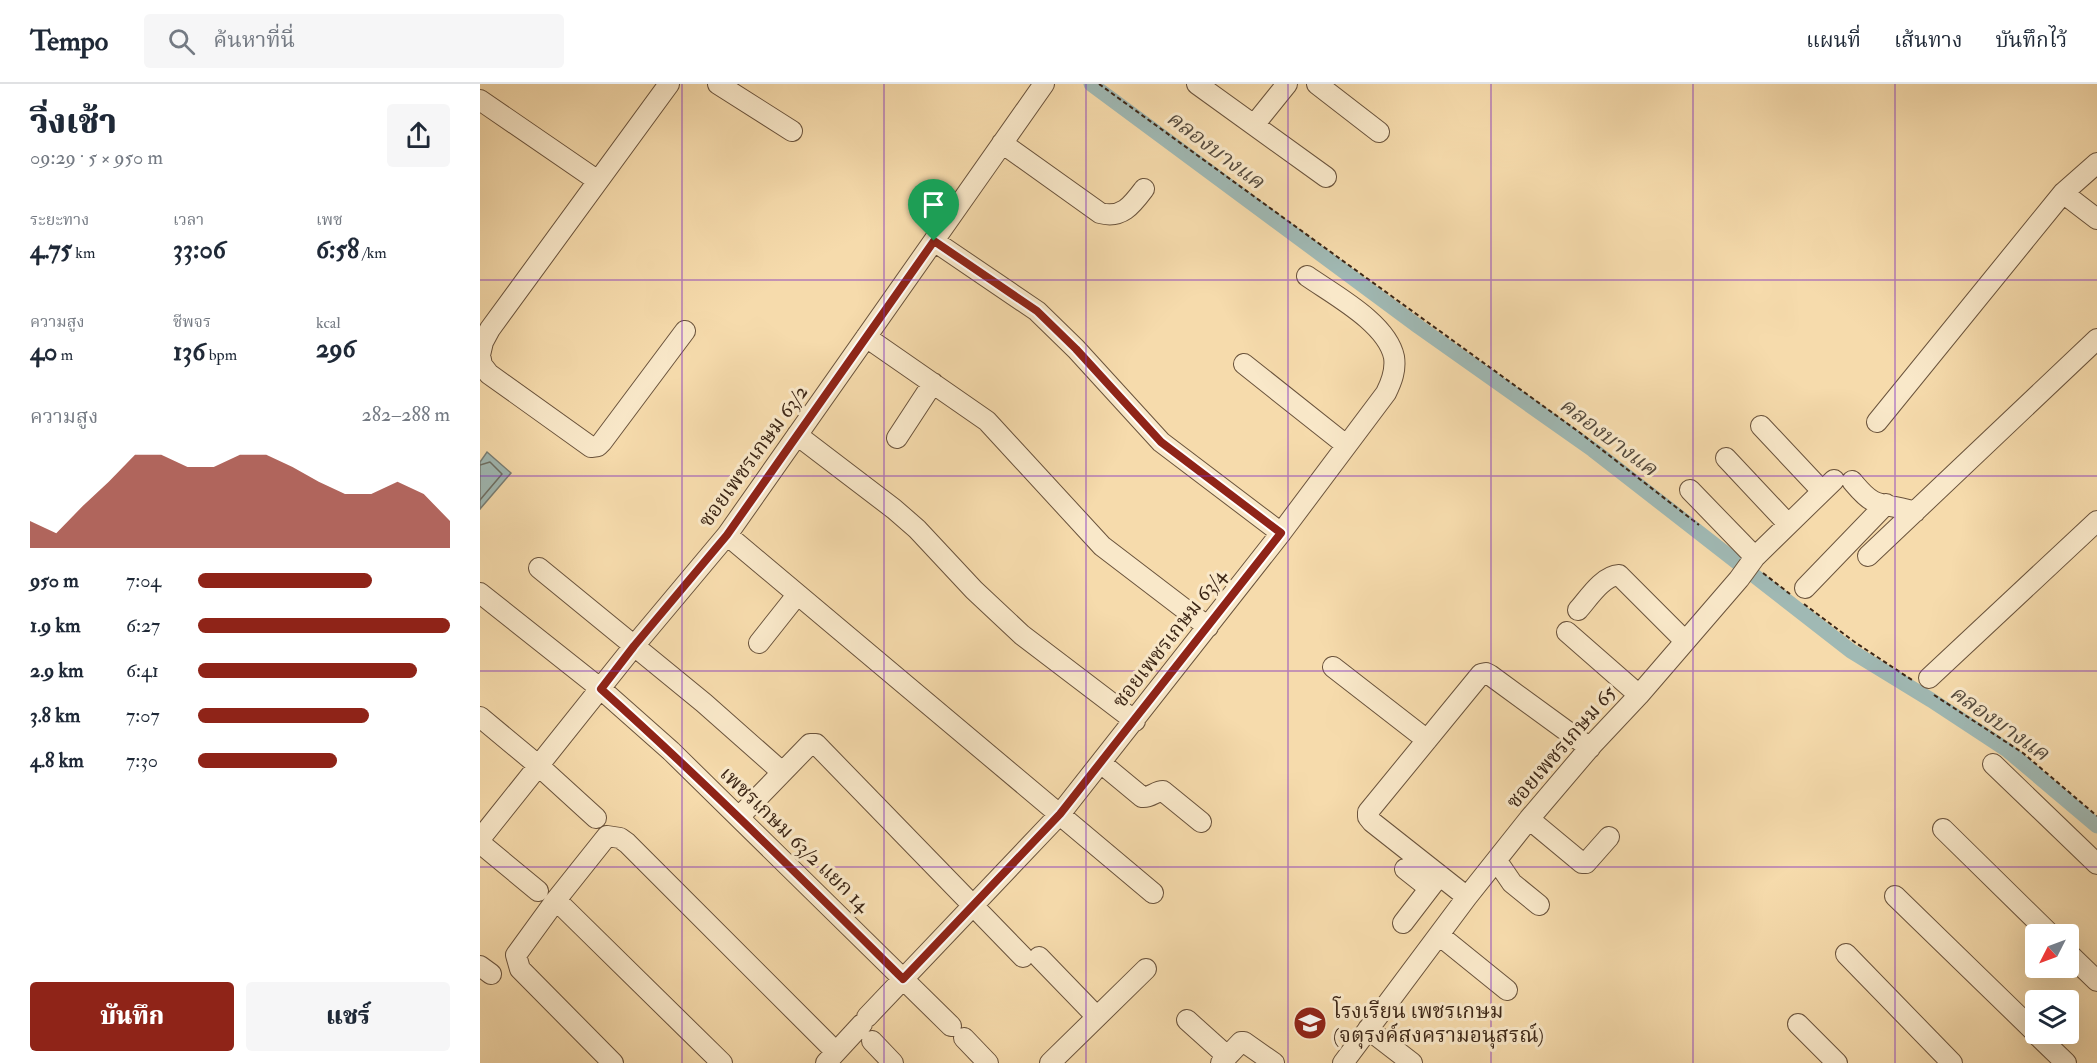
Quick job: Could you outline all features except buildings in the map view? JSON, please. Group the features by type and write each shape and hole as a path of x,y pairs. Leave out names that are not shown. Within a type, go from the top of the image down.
{"street":[{"path":"669,84 490,329 483,342 480,355 482,365 489,374 591,447 598,446 602,442 686,331"},
{"path":"718,84 792,131"},
{"name":"ซอยเพชรเกษม 63/2","path":"480,841 634,646 727,535 1044,84"},
{"path":"1197,84 1326,177"},
{"path":"1254,125 1287,84"},
{"path":"1317,84 1380,132"},
{"path":"482,105 598,181"},
{"path":"1002,143 1100,213 1107,215 1121,213 1131,207 1144,189"},
{"path":"1877,422 2063,193 2097,163"},
{"path":"2063,193 2097,219"},
{"path":"934,241 1037,311 1168,448 1281,533"},
{"name":"ซอยเพชรเกษม 63/4","path":"831,1058 1060,814 1281,533 1386,393 1394,377 1394,356 1384,336 1372,322 1307,276"},
{"path":"866,338 987,421 1102,546 1208,627"},
{"path":"1868,556 2097,339"},
{"path":"1244,364 1346,445"},
{"path":"897,438 933,383"},
{"path":"1761,426 1836,484 1876,503 1903,507 1915,512"},
{"path":"797,435 894,509 1022,636 1135,721"},
{"path":"1726,458 1788,524"},
{"name":"ซอยเพชรเกษม 65","path":"1343,1063 1467,897 1590,748 1788,524 1836,484"},
{"path":"1690,490 1751,565"},
{"path":"1799,595 1886,504"},
{"path":"1924,684 2097,521"},
{"path":"727,535 1153,893"},
{"path":"539,568 704,703 782,772"},
{"path":"1578,610 1605,580 1613,575 1619,575 1685,641"},
{"name":"เพชรเกษม 63/2 แยก 14","path":"480,593 601,689 671,751 988,1063"},
{"path":"759,643 797,595"},
{"path":"1567,632 1639,695"},
{"path":"1333,667 1427,740"},
{"path":"1434,882 1372,822 1368,812 1481,674 1486,673 1590,748"},
{"path":"480,717 596,818"},
{"path":"739,817 810,744 816,744 973,905 1097,1017"},
{"path":"1101,763 1142,797 1163,791 1201,822"},
{"path":"1993,764 2097,864"},
{"path":"1530,819 1582,863 1586,863 1609,837"},
{"path":"1943,829 2040,924"},
{"path":"613,1063 520,969 516,955 607,836 620,838 831,1058"},
{"path":"480,841 538,891"},
{"path":"1494,864 1500,867 1512,883 1539,905"},
{"path":"1404,869 1467,897"},
{"path":"1403,922 1434,882"},
{"path":"1895,896 2025,1022"},
{"path":"556,900 722,1063"},
{"path":"1438,935 1507,990"},
{"path":"1846,954 1952,1063"},
{"path":"2079,964 2097,981"},
{"path":"1050,1063 1146,969"},
{"path":"1187,1020 1224,1059 1238,1043 1244,1042 1274,1063"},
{"path":"1798,1024 1837,1063"},
{"path":"1368,1029 1412,1063"},
{"path":"872,1041 893,1063"},
{"path":"2047,1044 2066,1063"}],"path":[{"path":"1099,84 1579,432 1707,531"},
{"path":"1751,565 1799,595 1856,643 1924,684 2023,753 2097,816"}],"water":[{"path":"487,452 511,473 480,509 480,462"}],"waterway":[{"name":"คลองบางแค","path":"1091,84 1419,327 1593,450 1851,651 2007,750 2097,826"}],"place":[{"name":"โรงเรียน เพชรเกษม (จตุรงค์สงครามอนุสรณ์)","path":"1310,1023"}],"route":[{"path":"934,241 1037,311 1076,349 1161,442 1281,533 1060,814 903,979 671,751 601,689 727,535 934,241"}]}
